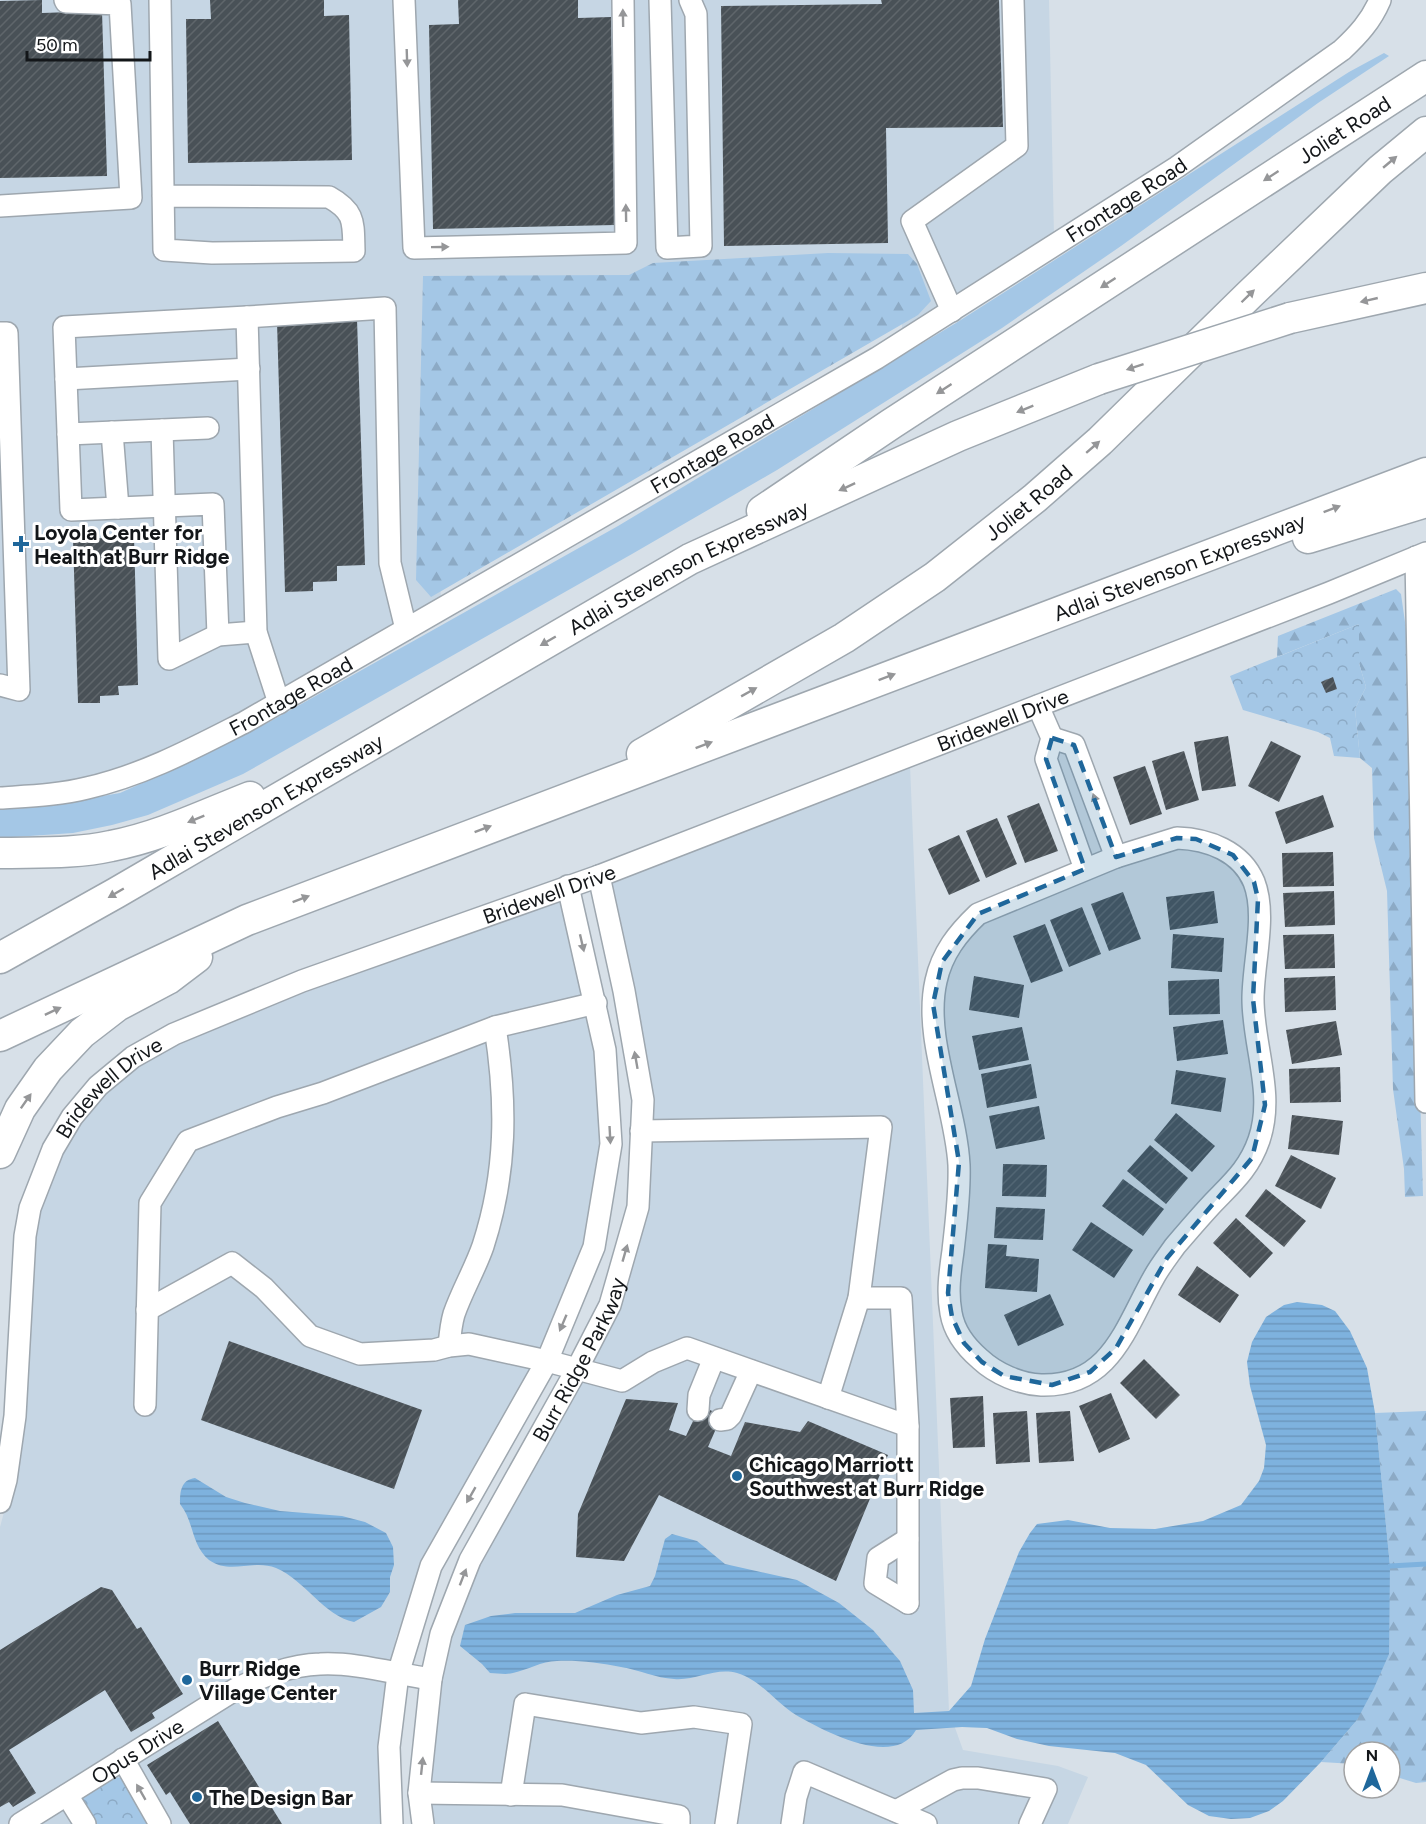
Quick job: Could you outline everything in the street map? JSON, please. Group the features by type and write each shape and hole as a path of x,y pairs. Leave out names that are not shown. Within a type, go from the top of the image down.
{"highway":[{"name":"Joliet Road","path":"690,559 891,424 1426,76"},
{"name":"Joliet Road","path":"571,795 844,638 935,577 1035,498 1100,441 1380,170 1426,132"},
{"name":"Adlai Stevenson Expressway","path":"0,958 690,559 958,436 1099,379 1290,318 1426,288"},
{"name":"Adlai Stevenson Expressway","path":"0,1036 247,920 571,795 1426,473"},
{"path":"1120,589 1186,576 1426,502"},
{"path":"0,853 57,852 109,847 155,836 347,757"},
{"path":"0,1153 20,1108 48,1069 82,1033 117,1006 168,979 247,920"}],"street":[{"path":"0,206 131,198 120,4 66,2 65,0"},
{"path":"160,0 163,196 164,250 212,253 354,251 353,222 345,206 330,197 163,196"},
{"path":"404,0 414,248 626,243 623,0"},
{"path":"660,0 667,248 701,246 696,14 690,0"},
{"path":"952,311 912,221 1017,146 1013,0"},
{"name":"Frontage Road","path":"0,798 37,796 87,788 135,774 180,756 279,703 877,358 952,311 1177,167 1342,50 1363,31 1377,7"},
{"path":"218,635 213,504 71,510 64,327 385,308 390,563 406,629"},
{"path":"248,317 256,632 279,703"},
{"path":"0,333 7,333 20,690 0,685"},
{"path":"66,379 249,369"},
{"path":"68,434 208,428"},
{"path":"162,430 169,659 218,635 256,632"},
{"path":"112,432 118,508"},
{"path":"1421,555 1426,1102"},
{"name":"Bridewell Drive","path":"0,1502 6,1480 15,1416 25,1236 30,1208 52,1149 72,1117 98,1086 133,1056 174,1034 302,981 599,876 1421,555"},
{"path":"1038,706 1052,738 1046,759 1085,869"},
{"path":"1052,738 1074,745 1116,857"},
{"path":"1178,837 1212,843 1233,855 1245,867 1254,882 1259,916 1253,999 1264,1086 1264,1122 1252,1158 1242,1174 1194,1223 1167,1257 1154,1276 1120,1341 1103,1363 1075,1380 1052,1385 1030,1385 1004,1376 982,1362 964,1343 952,1317 948,1293 957,1214 959,1162 935,1031 933,1004 936,981 942,962 963,928 978,914 1085,869 1178,837"},
{"name":"Burr Ridge Parkway","path":"423,1824 419,1793 431,1679 441,1634 470,1560 577,1369 610,1305 638,1207 641,1089 624,991 599,876"},
{"name":"Burr Ridge Parkway","path":"392,1824 389,1747 398,1674 431,1566 547,1361 594,1247 611,1144 605,1050 568,886"},
{"path":"144,1405 150,1203 188,1141 278,1107 323,1093 495,1027 596,1003"},
{"path":"448,1346 454,1315 483,1247 502,1161 504,1110 495,1027"},
{"path":"641,1131 881,1127 859,1298 828,1398"},
{"path":"147,1310 232,1263 264,1288 310,1336 360,1354 434,1350 469,1344 547,1361 622,1381 653,1362 687,1348 908,1426"},
{"path":"859,1298 901,1298 908,1426 908,1539"},
{"path":"698,1410 699,1395 714,1358"},
{"path":"720,1420 727,1419 731,1415 751,1371"},
{"name":"Opus Drive","path":"20,1824 236,1689 274,1672 322,1663 431,1679"},
{"path":"511,1795 525,1704 641,1723 694,1717 741,1724 726,1824"},
{"path":"123,1760 160,1824"},
{"path":"792,1824 796,1797 804,1772 926,1824"},
{"path":"896,1811 953,1780 978,1778 1046,1789 1030,1824"},
{"path":"419,1793 562,1795 679,1816 679,1824"},
{"path":"67,1795 85,1824"}],"highlighted area":[{"path":"1052,738 1074,745 1116,857 1177,838 1196,839 1233,855 1254,882 1258,899 1253,999 1265,1105 1252,1158 1167,1258 1116,1348 1090,1372 1052,1385 1004,1376 982,1362 964,1343 952,1317 948,1293 959,1162 933,1004 942,962 978,914 1085,869 1046,759"}],"shaded area":[{"path":"0,0 1049,0 1054,236 902,333 902,266 424,282 441,600 212,730 164,754 94,778 0,790"},
{"path":"910,765 949,1711 963,1750 1058,1766 1088,1777 1068,1824 432,1824 433,1752 437,1699 445,1650 492,1531 592,1365 622,1292 651,1143 646,1055 632,972 611,881"},
{"path":"564,897 601,1070 604,1138 595,1207 574,1274 545,1351 416,1586 396,1637 383,1715 381,1824 0,1824 0,1527 15,1472 34,1225 55,1158 104,1093 179,1039"},
{"path":"1297,1302 1322,1305 1335,1311 1350,1331 1367,1368 1375,1413 1390,1566 1389,1654 1357,1720 1321,1762 1283,1801 1269,1811 1250,1818 1231,1819 1209,1816 1188,1805 1146,1765 1115,1753 1049,1746 1017,1739 987,1728 916,1730 906,1741 892,1746 876,1747 858,1743 823,1730 796,1715 754,1681 737,1673 721,1672 674,1679 589,1662 551,1661 510,1674 490,1673 460,1646 465,1625 491,1616 515,1613 575,1613 617,1595 650,1586 665,1539 672,1534 697,1541 725,1564 797,1580 839,1603 873,1630 900,1661 913,1690 914,1713 949,1711 971,1686 985,1639 1019,1552 1037,1524 1068,1520 1110,1528 1155,1529 1203,1521 1241,1505 1259,1481 1264,1468 1266,1445 1250,1386 1247,1362 1252,1342 1266,1317 1284,1305"},
{"path":"195,1478 226,1497 245,1503 280,1511 342,1516 365,1522 386,1533 393,1547 394,1565 390,1577 390,1592 381,1607 354,1622 333,1613 296,1581 276,1568 259,1565 233,1567 209,1560 199,1547 180,1504 182,1487 187,1481"}],"green space":[{"path":"1384,53 1389,56 1318,103 1121,246 1002,328 777,470 632,554 243,774 148,815 112,825 73,833 0,838 0,806 51,805 120,793 196,759 271,721 618,526 956,323 1349,72"},
{"path":"828,253 908,254 917,264 931,301 918,315 431,597 416,580 423,276 629,275 653,263"},
{"path":"1396,589 1401,594 1407,636 1423,1196 1405,1197 1404,1169 1393,1089 1387,891 1374,838 1372,768 1360,758 1355,709 1366,687 1359,663 1359,624 1277,657 1278,636"},
{"path":"1359,624 1359,663 1366,687 1355,709 1360,758 1334,756 1330,738 1318,732 1243,710 1230,676"},
{"path":"1426,1411 1426,1782 1416,1783 1402,1779 1402,1740 1342,1740 1342,1763 1321,1762 1357,1720 1389,1580 1390,1566 1375,1413"},
{"path":"112,1777 123,1778 154,1824 90,1824 81,1798"}],"building":[{"path":"42,0 42,13 102,11 107,176 0,178 0,1"},
{"path":"210,0 324,0 324,16 349,15 352,160 188,163 186,19 211,19"},
{"path":"458,0 578,0 578,18 611,17 615,225 433,229 429,25 459,24"},
{"path":"881,0 999,0 1003,127 886,128 888,243 724,246 721,6 882,4"},
{"path":"357,319 365,565 337,566 337,581 313,582 313,591 285,592 277,322"},
{"path":"134,537 138,685 118,686 119,695 100,696 100,703 78,703 73,539"},
{"path":"1333,677 1337,689 1326,693 1321,682"},
{"path":"1228,736 1236,786 1202,791 1194,742"},
{"path":"1271,741 1301,756 1279,802 1248,786"},
{"path":"1184,751 1199,800 1166,810 1152,761"},
{"path":"1145,766 1162,814 1130,825 1113,777"},
{"path":"1323,795 1334,827 1286,844 1275,812"},
{"path":"1039,803 1058,851 1025,863 1007,816"},
{"path":"997,818 1017,864 986,878 966,831"},
{"path":"959,835 980,881 949,895 928,849"},
{"path":"1333,852 1334,886 1283,887 1282,853"},
{"path":"1214,891 1218,923 1170,930 1166,897"},
{"path":"1334,891 1335,925 1285,927 1283,893"},
{"path":"1123,892 1141,939 1109,951 1091,904"},
{"path":"1082,907 1101,954 1069,967 1050,920"},
{"path":"1045,924 1063,971 1031,983 1013,936"},
{"path":"1173,934 1224,938 1222,972 1171,968"},
{"path":"1334,934 1335,968 1285,969 1283,935"},
{"path":"974,976 1024,985 1019,1018 969,1010"},
{"path":"1335,976 1336,1010 1285,1012 1284,978"},
{"path":"1219,979 1220,1014 1169,1015 1168,981"},
{"path":"1223,1020 1228,1054 1177,1061 1173,1027"},
{"path":"1336,1021 1342,1055 1292,1064 1286,1030"},
{"path":"1022,1027 1029,1060 979,1070 972,1036"},
{"path":"1031,1064 1037,1098 987,1108 981,1074"},
{"path":"1340,1067 1341,1102 1290,1103 1289,1069"},
{"path":"1176,1070 1226,1078 1221,1112 1171,1104"},
{"path":"1039,1106 1045,1139 996,1149 989,1116"},
{"path":"1176,1113 1215,1146 1192,1172 1154,1140"},
{"path":"1292,1115 1343,1121 1339,1155 1288,1149"},
{"path":"1150,1145 1188,1178 1166,1204 1127,1171"},
{"path":"1291,1155 1336,1178 1321,1209 1275,1186"},
{"path":"1003,1164 1047,1165 1046,1197 1002,1196"},
{"path":"1123,1179 1164,1209 1143,1236 1102,1206"},
{"path":"1266,1189 1306,1221 1284,1247 1245,1216"},
{"path":"996,1207 1045,1209 1043,1240 994,1238"},
{"path":"1236,1218 1273,1253 1250,1278 1213,1243"},
{"path":"1091,1222 1133,1250 1114,1278 1072,1250"},
{"path":"988,1244 1007,1245 1006,1256 1039,1259 1037,1292 985,1288"},
{"path":"1197,1266 1239,1295 1220,1323 1178,1295"},
{"path":"1050,1294 1064,1325 1018,1346 1004,1315"},
{"path":"229,1341 422,1410 394,1489 201,1420"},
{"path":"1144,1359 1180,1395 1156,1419 1120,1383"},
{"path":"1111,1393 1130,1439 1099,1453 1079,1406"},
{"path":"983,1396 985,1447 953,1448 950,1398"},
{"name":"Chicago Marriott Southwest at Burr Ridge","path":"626,1399 678,1403 669,1430 686,1436 700,1406 722,1415 708,1447 731,1456 745,1422 800,1432 808,1421 888,1455 836,1581 659,1495 624,1561 576,1557 578,1514"},
{"path":"1027,1411 1030,1462 996,1464 993,1413"},
{"path":"1070,1411 1074,1461 1039,1463 1036,1413"},
{"path":"101,1587 112,1590 137,1629 141,1627 183,1694 152,1713 155,1718 131,1732 105,1690 9,1750 36,1793 13,1807 9,1802 0,1807 0,1650"},
{"path":"218,1721 282,1824 190,1824 170,1792 166,1795 147,1765"}],"waterway":[{"path":"1390,1566 1426,1564"}],"place":[{"name":"Loyola Center for Health at Burr Ridge","path":"21,544"},
{"name":"Chicago Marriott Southwest at Burr Ridge","path":"737,1476"},
{"name":"Burr Ridge Village Center","path":"187,1680"},
{"name":"The Design Bar","path":"197,1797"}]}
